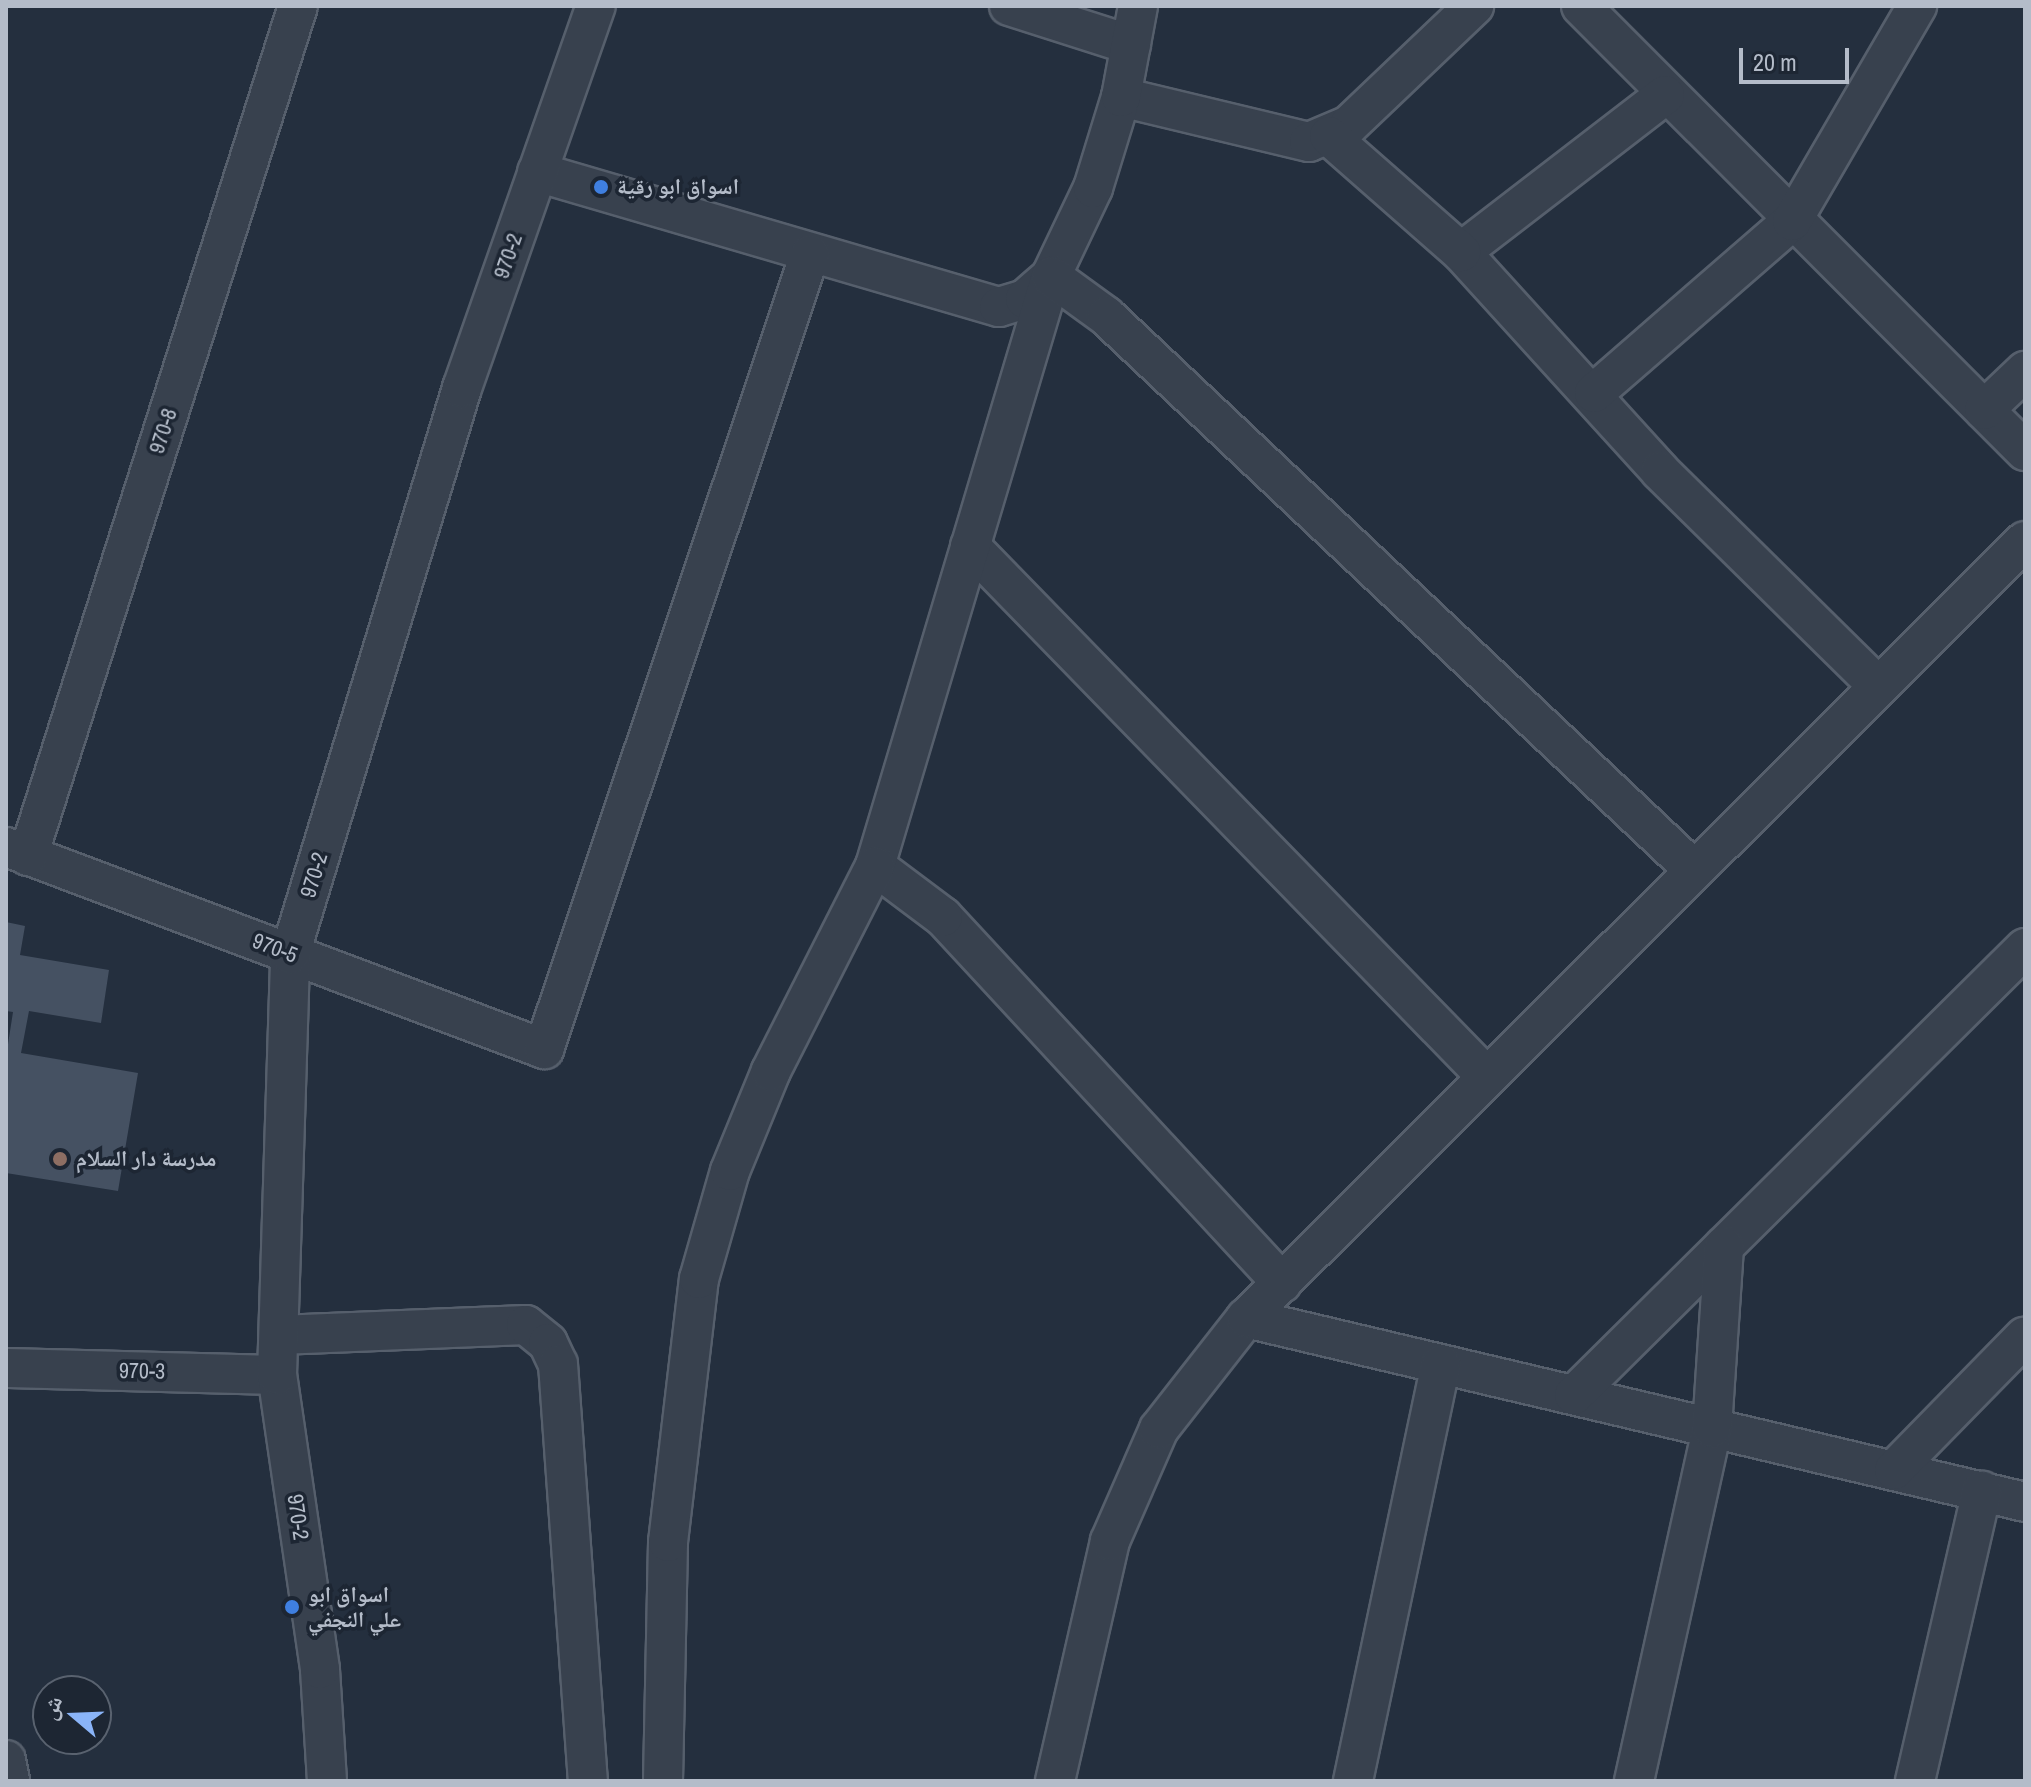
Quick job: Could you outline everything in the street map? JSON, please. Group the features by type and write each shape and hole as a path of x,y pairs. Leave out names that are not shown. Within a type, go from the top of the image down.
{"street":[{"name":"970-8","path":"17,852 298,6"},
{"name":"970-2","path":"327,1781 320,1669 277,1375 290,954 462,388 596,6"},
{"path":"1009,6 1131,45"},
{"path":"663,1781 668,1542 699,1279 730,1171 771,1071 875,866 1051,276 1093,188 1121,97 1138,6"},
{"path":"1121,97 1284,140 1329,136 1474,6"},
{"path":"1581,6 1665,95 2025,451"},
{"path":"1594,393 1792,221 1917,6"},
{"path":"1461,252 1665,95"},
{"path":"1329,136 1461,252 1594,393 1660,471 1878,686"},
{"path":"537,172 981,306 1025,299 1051,276"},
{"name":"970-5","path":"17,852 544,1049 810,254"},
{"path":"1051,276 1106,316 1692,868"},
{"path":"1984,410 2025,371"},
{"path":"1055,1781 1110,1541 1159,1429 1246,1318 1692,868 2025,541"},
{"path":"970,546 1486,1076"},
{"path":"875,866 943,917 1282,1283"},
{"path":"1574,1395 2025,948"},
{"path":"1634,1781 1712,1428 1724,1246"},
{"path":"1246,1318 2025,1502"},
{"path":"279,1335 526,1325 548,1343 558,1364 588,1781"},
{"path":"1894,1470 2025,1336"},
{"path":"1353,1781 1441,1364"},
{"name":"970-3","path":"6,1368 277,1375"},
{"path":"1915,1781 1982,1491"},
{"path":"6,1760 10,1781"}],"building":[{"path":"6,922 25,926 20,955 109,970 101,1023 29,1011 21,1053 138,1073 118,1191 6,1173 6,1057 13,1012 6,1011"}],"place":[{"name":"اسواق ابو رقية","path":"601,187"},
{"name":"مدرسة دار السلام","path":"60,1159"},
{"name":"اسواق ابو علي النجفي","path":"292,1607"}]}
